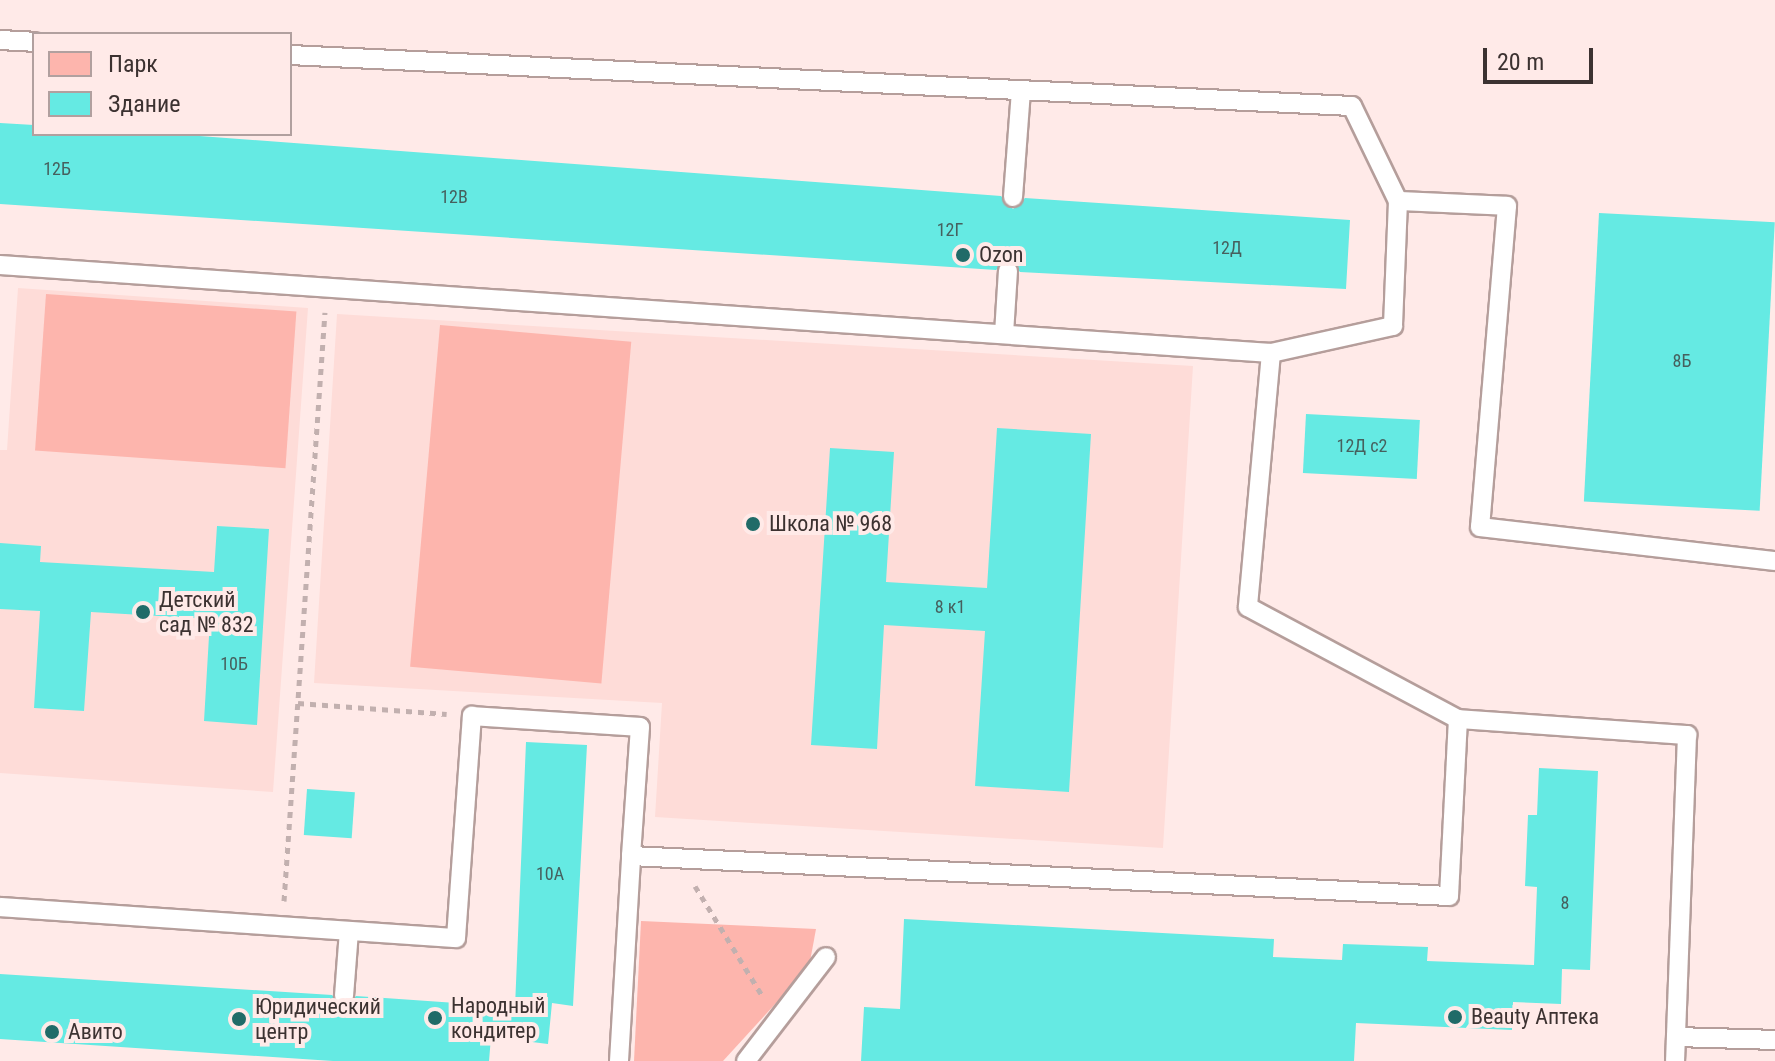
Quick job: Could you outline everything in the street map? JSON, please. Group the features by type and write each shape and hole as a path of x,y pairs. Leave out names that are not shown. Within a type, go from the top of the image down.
{"lane":[{"path":"0,40 32,42"},
{"path":"0,265 1271,353 1393,326 1398,201 1352,106 292,55"},
{"path":"1013,197 1021,90"},
{"path":"1398,201 1507,206 1480,527 1775,561"},
{"path":"1004,334 1008,271"},
{"path":"1271,353 1248,607 1458,719 1687,735 1675,1061"},
{"path":"0,907 456,938 472,716 640,727 619,1061"},
{"path":"631,856 1449,896 1458,719"},
{"path":"344,996 349,931"},
{"path":"746,1061 826,957"},
{"path":"1676,1037 1775,1040"}],"path":[{"path":"282,926 327,287"},
{"path":"298,703 472,716"},
{"path":"678,858 777,1021"}],"shaded area":[{"name":"Детский сад № 832","path":"18,288 308,308 273,792 0,773 0,450 7,450"},
{"name":"Школа № 968","path":"337,314 1193,366 1163,848 655,817 662,703 314,683"}],"green space":[{"path":"46,294 296,312 285,468 35,451"},
{"path":"440,325 631,342 601,683 410,667"},
{"path":"641,921 816,929 809,967 723,1061 634,1061"}],"building":[{"path":"0,123 32,125 32,136 200,136 1001,196 1013,209 1025,198 1350,220 1346,289 1020,272 1008,259 996,270 0,204"},
{"path":"1599,213 1775,222 1760,511 1584,502"},
{"path":"1306,414 1420,420 1417,479 1303,473"},
{"path":"997,428 1091,434 1069,792 975,786 985,631 884,625 877,749 811,745 830,448 894,452 886,582 987,588"},
{"path":"217,526 269,529 257,725 204,721 210,619 91,612 84,711 34,708 40,611 0,609 0,543 41,546 40,562 214,572"},
{"path":"526,742 587,745 573,1006 552,1003 548,1044 491,1037 489,1061 333,1061 0,1039 0,974 332,995 344,1008 356,996 515,1007"},
{"path":"1539,768 1598,771 1590,970 1562,969 1561,1004 1513,1002 1512,1030 1356,1023 1354,1061 861,1061 864,1007 900,1009 904,919 1274,939 1273,957 1342,960 1343,944 1428,947 1427,961 1534,965 1537,887 1525,886 1528,815 1537,815"},
{"path":"307,789 355,792 352,838 304,835"}],"place":[{"name":"Ozon","path":"963,255"},
{"name":"Школа № 968","path":"753,524"},
{"name":"Детский сад № 832","path":"143,612"},
{"name":"Beauty Аптека","path":"1455,1017"},
{"name":"Народный кондитер","path":"435,1018"},
{"name":"Юридический центр","path":"239,1019"},
{"name":"Авито","path":"52,1032"}]}
